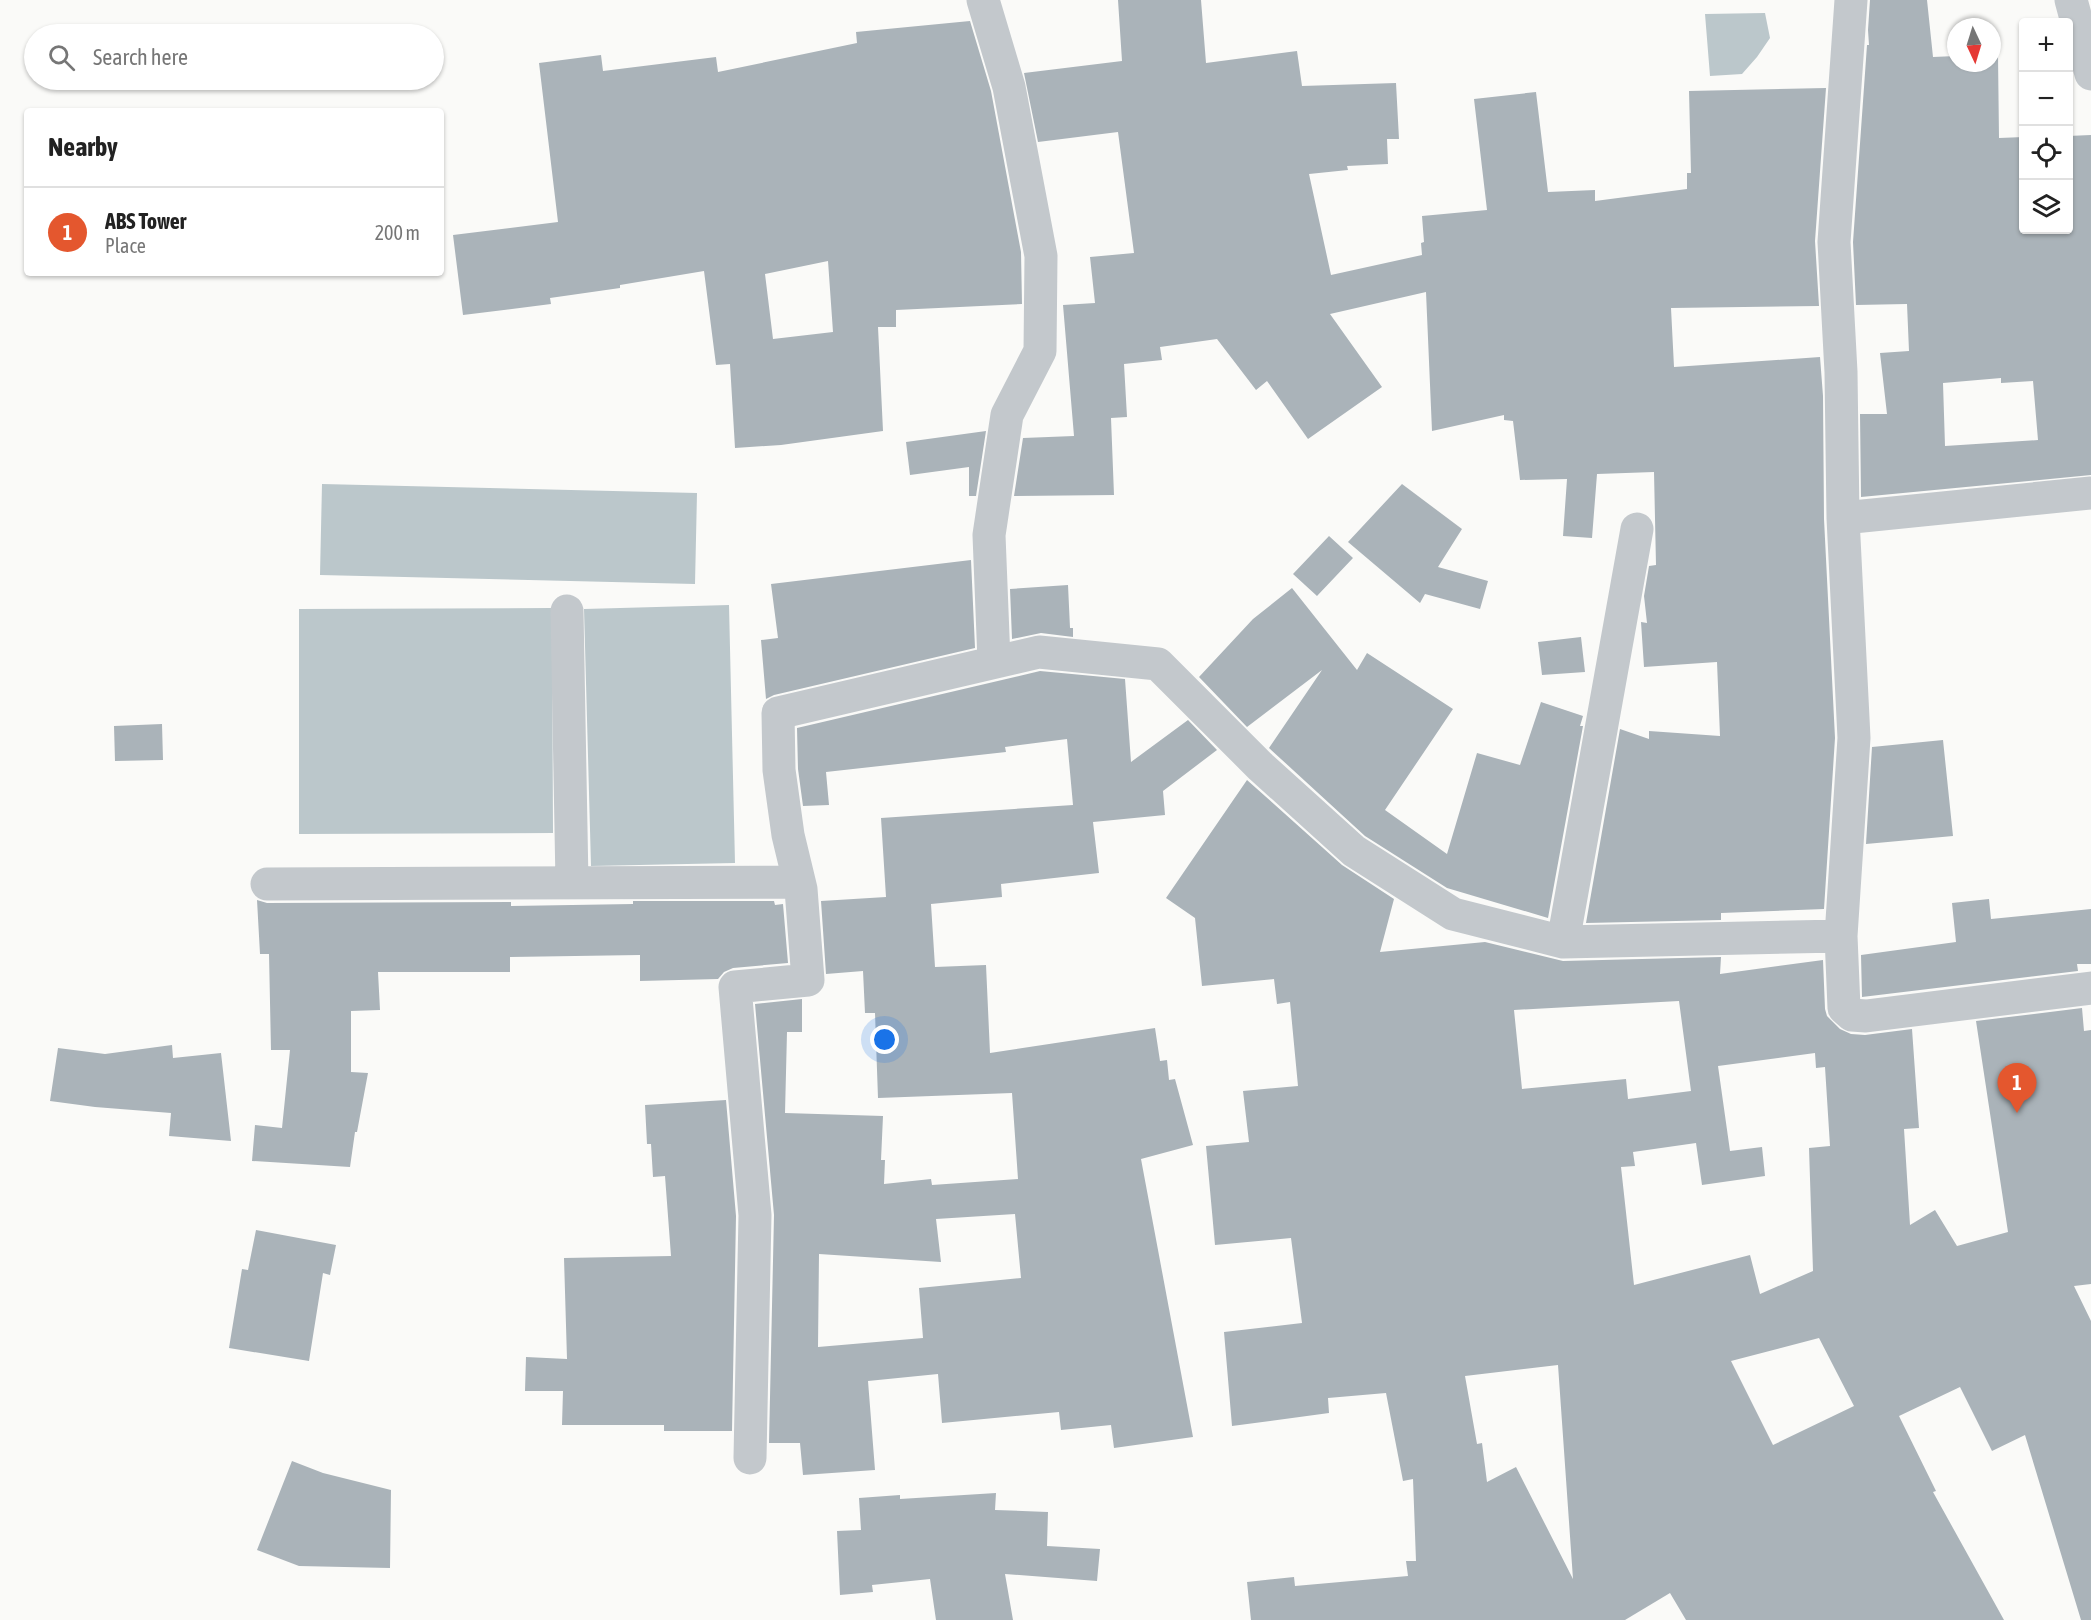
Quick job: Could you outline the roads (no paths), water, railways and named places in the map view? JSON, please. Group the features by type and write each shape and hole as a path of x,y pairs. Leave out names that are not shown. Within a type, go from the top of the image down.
{"street":[{"path":"983,0 1009,87 1041,256 1040,351 1007,415 989,536 994,661"},
{"path":"1851,0 1834,242 1854,738 1842,936 1844,1008 1852,1015 1866,1016 2091,988"},
{"path":"2071,0 2091,74"},
{"path":"1844,518 2091,494"},
{"path":"1563,942 1636,529"},
{"path":"567,611 572,883"},
{"path":"750,1458 755,1215 735,987 808,980 799,882 788,835 778,770 778,713 1039,652 1158,664 1261,767 1354,851 1454,914 1563,942 1842,936"},
{"path":"267,884 799,882"}],"place":[{"name":"ABS Tower","path":"2017,1113"}]}
